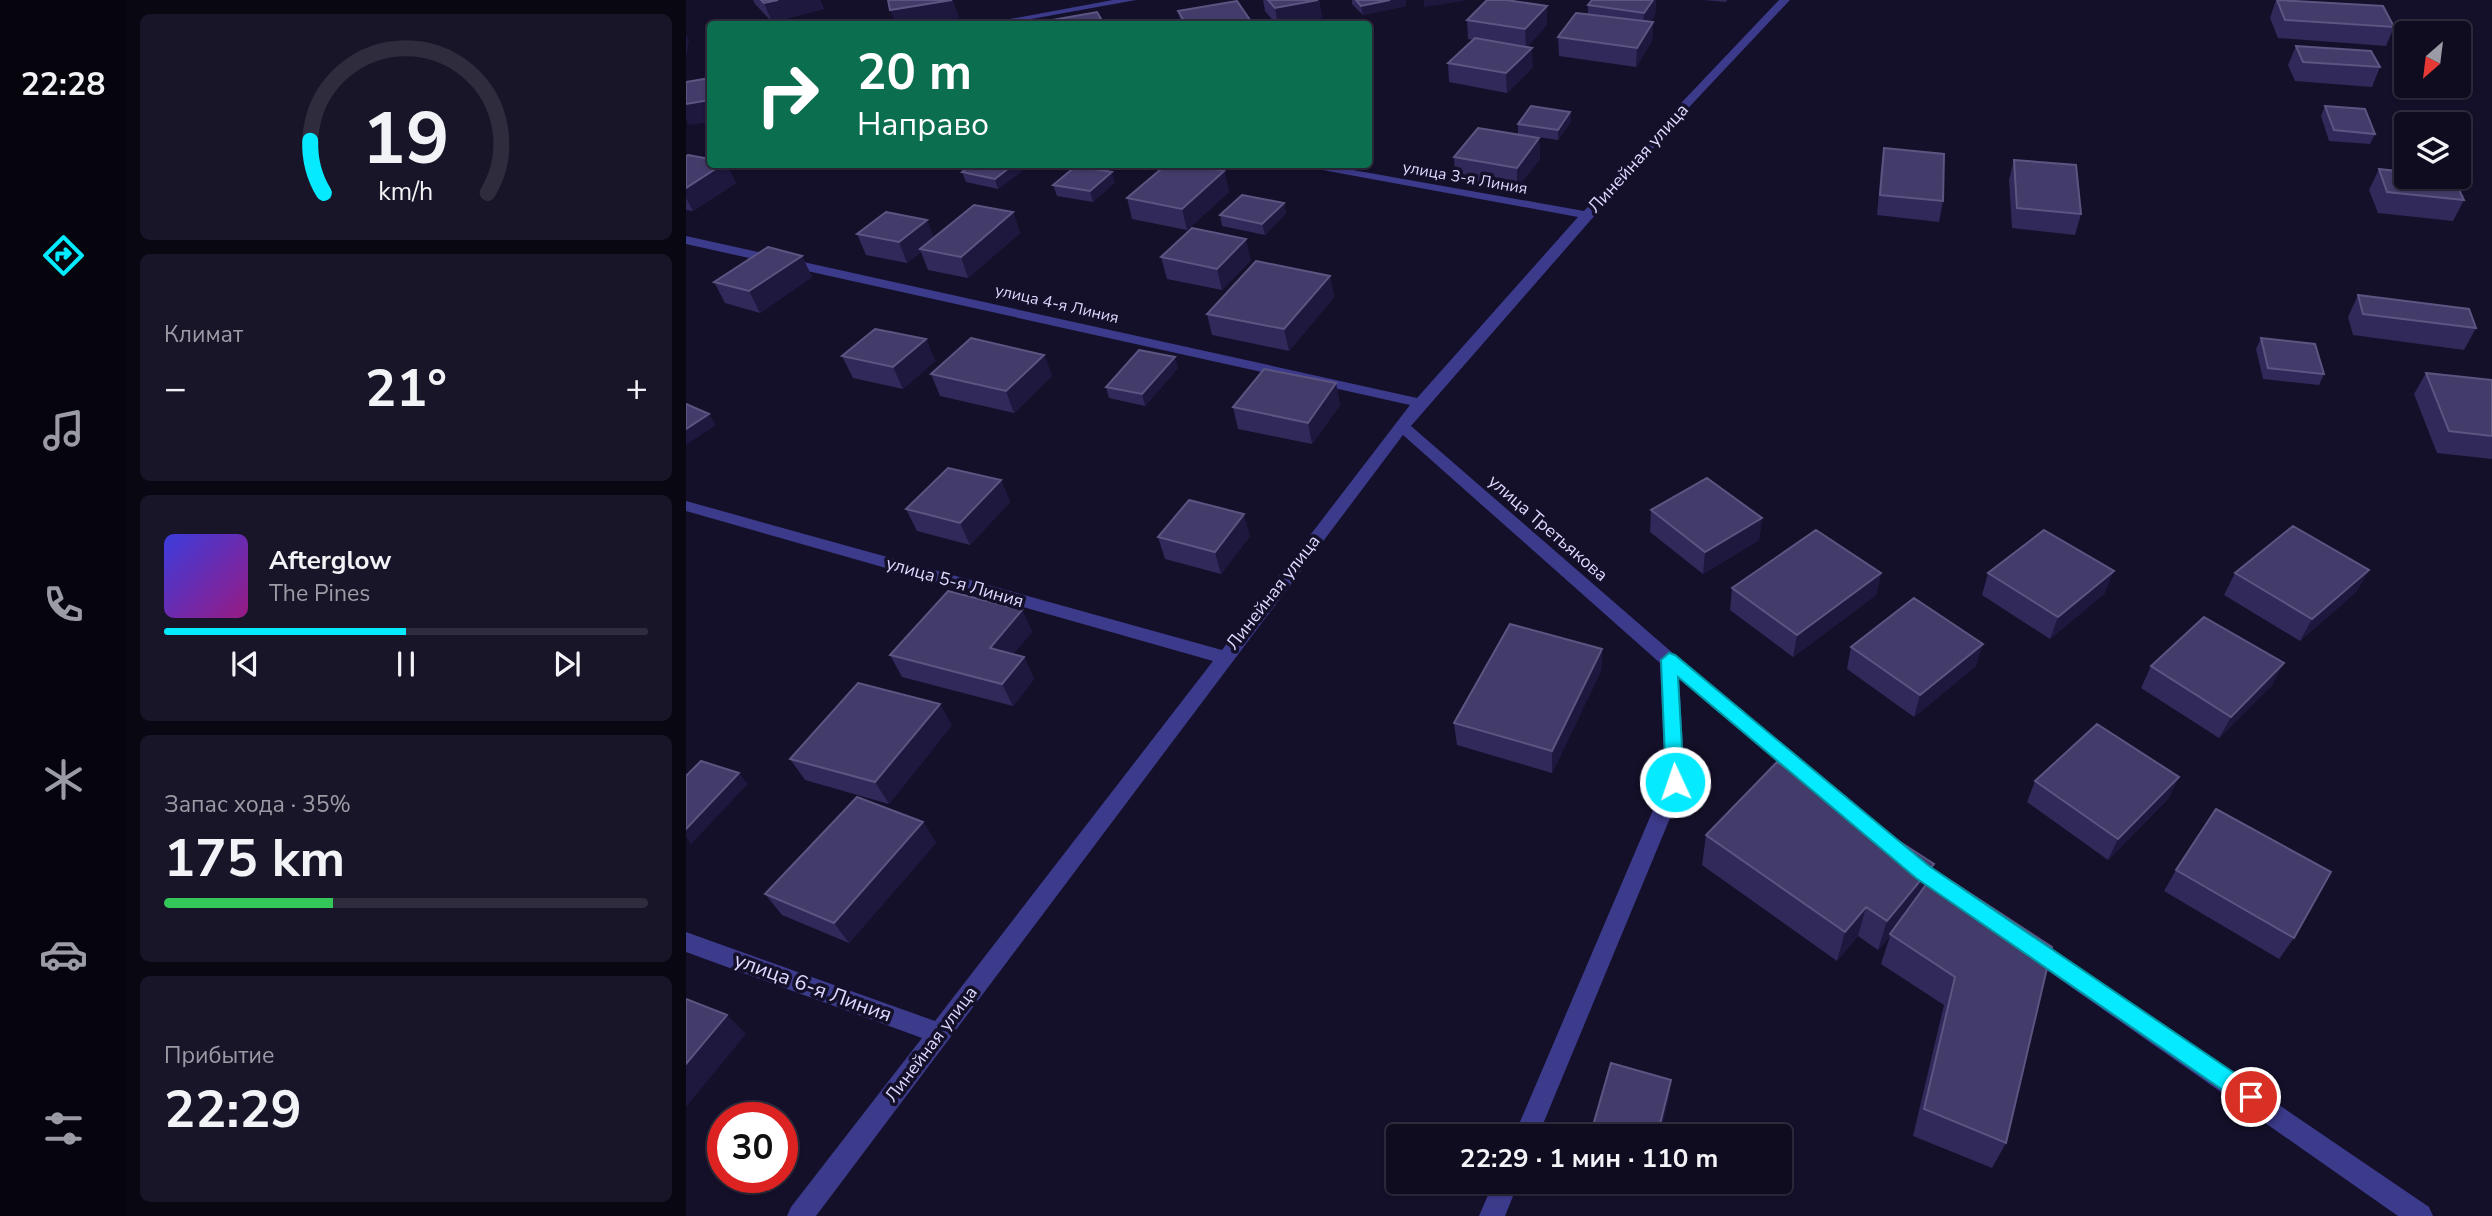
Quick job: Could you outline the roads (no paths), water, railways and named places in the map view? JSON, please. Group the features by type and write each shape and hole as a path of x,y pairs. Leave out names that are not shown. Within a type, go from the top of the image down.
{"street":[{"path":"1006,21 1131,0"},
{"name":"Линейная улица","path":"800,1216 1223,657 1420,403 1688,102 1785,0"},
{"name":"улица 3-я Линия","path":"1319,168 1587,215"},
{"name":"улица 4-я Линия","path":"686,240 1420,403"},
{"name":"улица Третьякова","path":"1402,426 1669,660 1869,828"},
{"name":"улица 5-я Линия","path":"686,506 1223,657"},
{"path":"1531,1124 1675,782 1669,660"},
{"path":"2014,934 2420,1216"},
{"name":"улица 6-я Линия","path":"686,942 939,1033"},
{"path":"1492,1216 1501,1194"}]}
